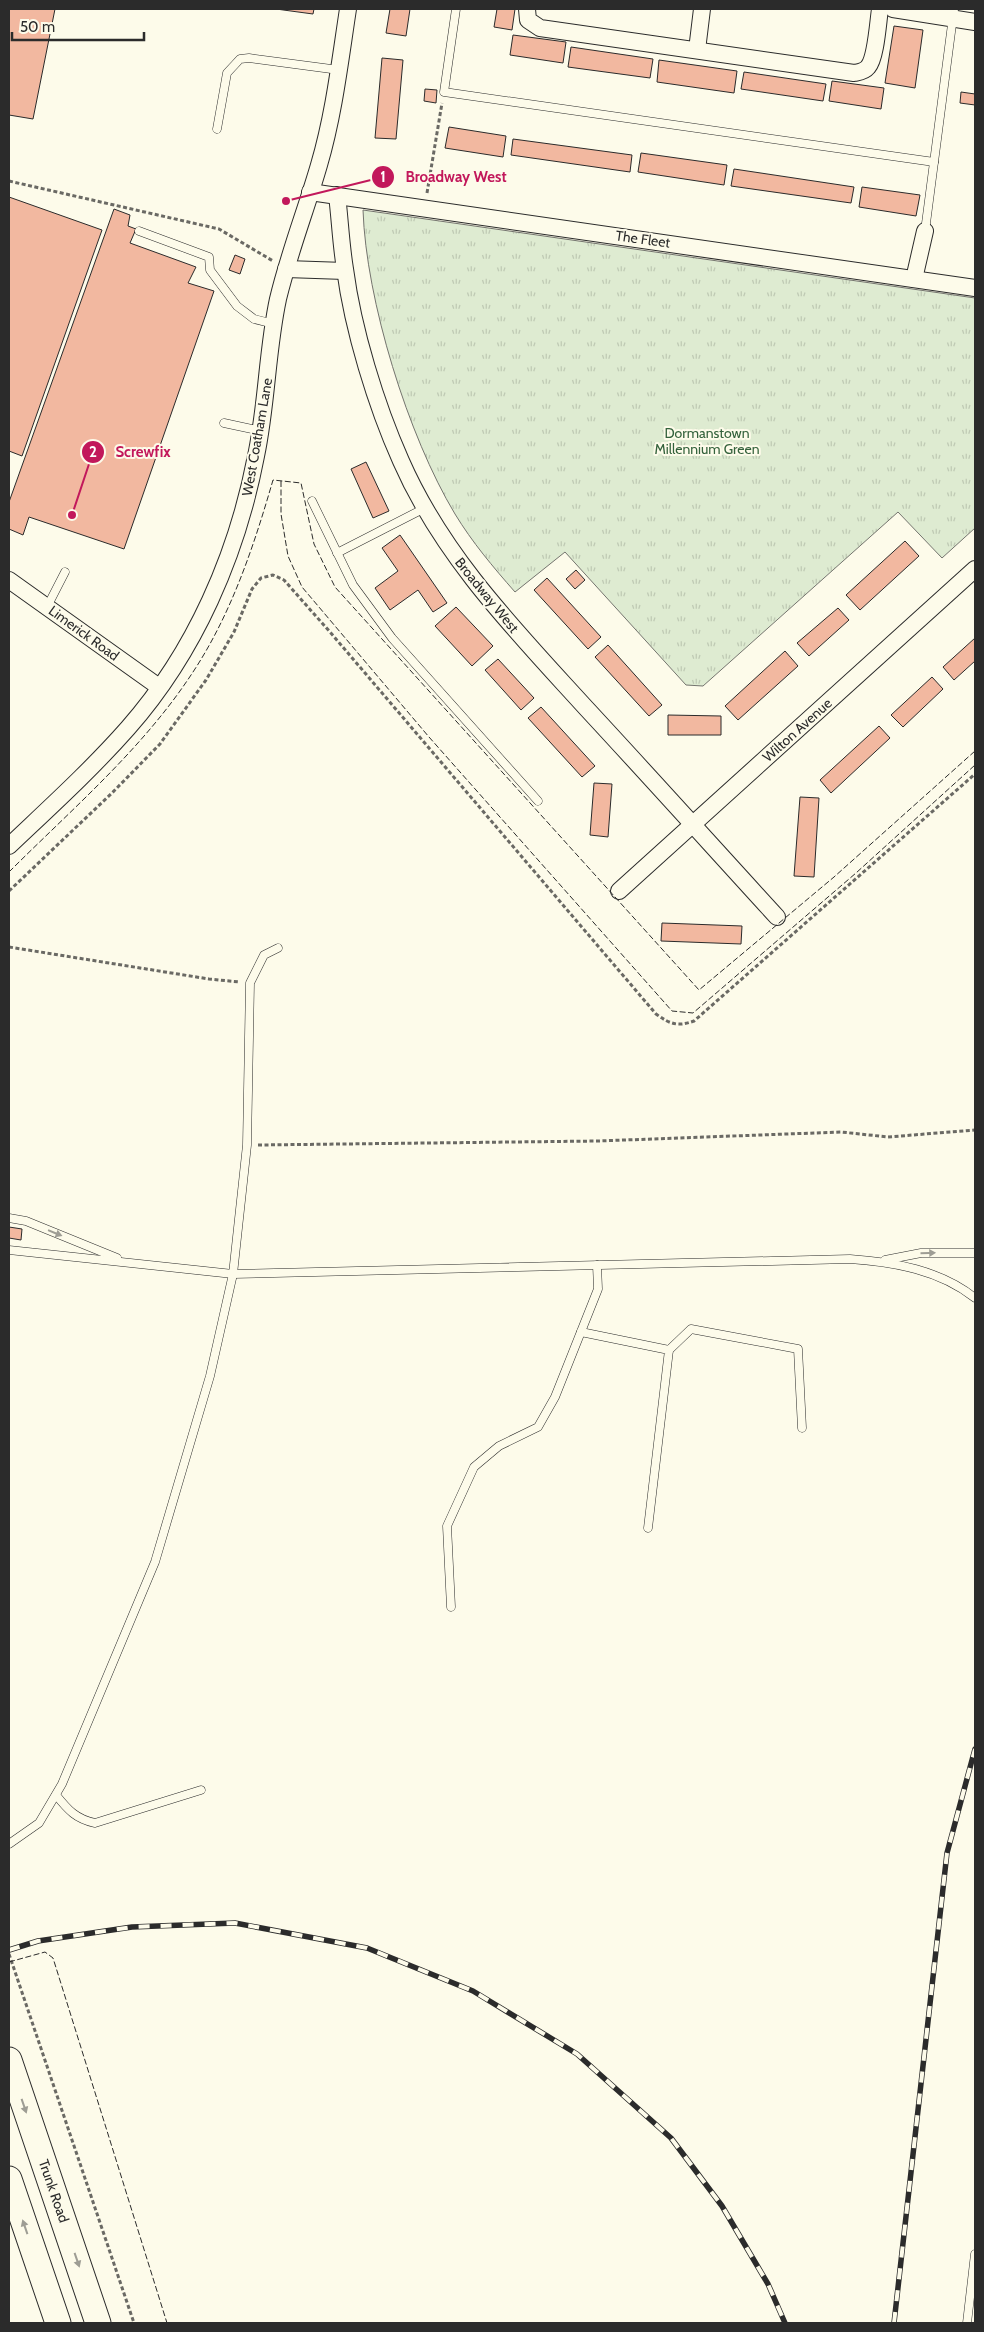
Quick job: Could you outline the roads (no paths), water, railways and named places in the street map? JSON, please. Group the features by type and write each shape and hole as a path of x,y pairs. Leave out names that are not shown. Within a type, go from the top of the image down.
{"main road":[{"name":"Trunk Road","path":"9,2060 98,2323"},
{"path":"9,2179 58,2323"}],"street":[{"path":"310,192 326,140 348,9"},
{"path":"527,9 528,20 540,28 854,73 862,72 869,67 880,9"},
{"path":"696,50 702,9"},
{"path":"893,9 954,14 975,22"},
{"name":"The Fleet","path":"310,192 975,288"},
{"name":"West Coatham Lane","path":"9,846 81,778 129,726 159,687 193,635 220,578 245,506 261,432 274,324 286,269 310,192"},
{"name":"Broadway West","path":"337,196 345,271 356,324 387,428 401,462 425,508 457,559 506,620 777,917"},
{"path":"914,279 925,231"},
{"path":"286,269 345,271"},
{"name":"Wilton Avenue","path":"619,891 975,569"},
{"name":"Limerick Road","path":"9,580 159,687"}],"lane":[{"path":"456,9 444,92 934,162"},
{"path":"925,231 954,14"},
{"path":"217,129 227,74 240,59 249,58 339,70"},
{"path":"139,231 209,257 210,270 237,306 254,319 274,324"},
{"path":"224,423 261,432"},
{"path":"312,500 353,585 392,638 538,801"},
{"path":"337,553 425,508"},
{"path":"47,607 65,572"},
{"path":"9,1844 40,1823 56,1795 155,1562 210,1376 233,1274 247,1145 250,983 264,955 278,948"},
{"path":"9,1218 26,1221 126,1262"},
{"path":"9,1250 233,1274 850,1259 881,1261 932,1275 960,1286 975,1298"},
{"path":"881,1261 921,1253 975,1253"},
{"path":"451,1606 447,1526 474,1466 499,1446 538,1427 555,1397 598,1289 597,1266"},
{"path":"648,1528 669,1350 691,1329 798,1349 802,1428"},
{"path":"581,1332 669,1350"},
{"path":"56,1795 70,1812 83,1820 95,1823 201,1790"},
{"path":"967,2323 975,2254"}],"railway":[{"path":"894,2323 947,1853 975,1749"},
{"path":"9,1950 38,1941 132,1927 235,1923 367,1948 473,1991 577,2054 671,2138 722,2206 768,2284 785,2323"}],"place":[{"name":"Broadway West","path":"286,201"},
{"name":"Screwfix","path":"72,515"}],"park label":[{"name":"Dormanstown Millennium Green","path":"707,442"}]}
